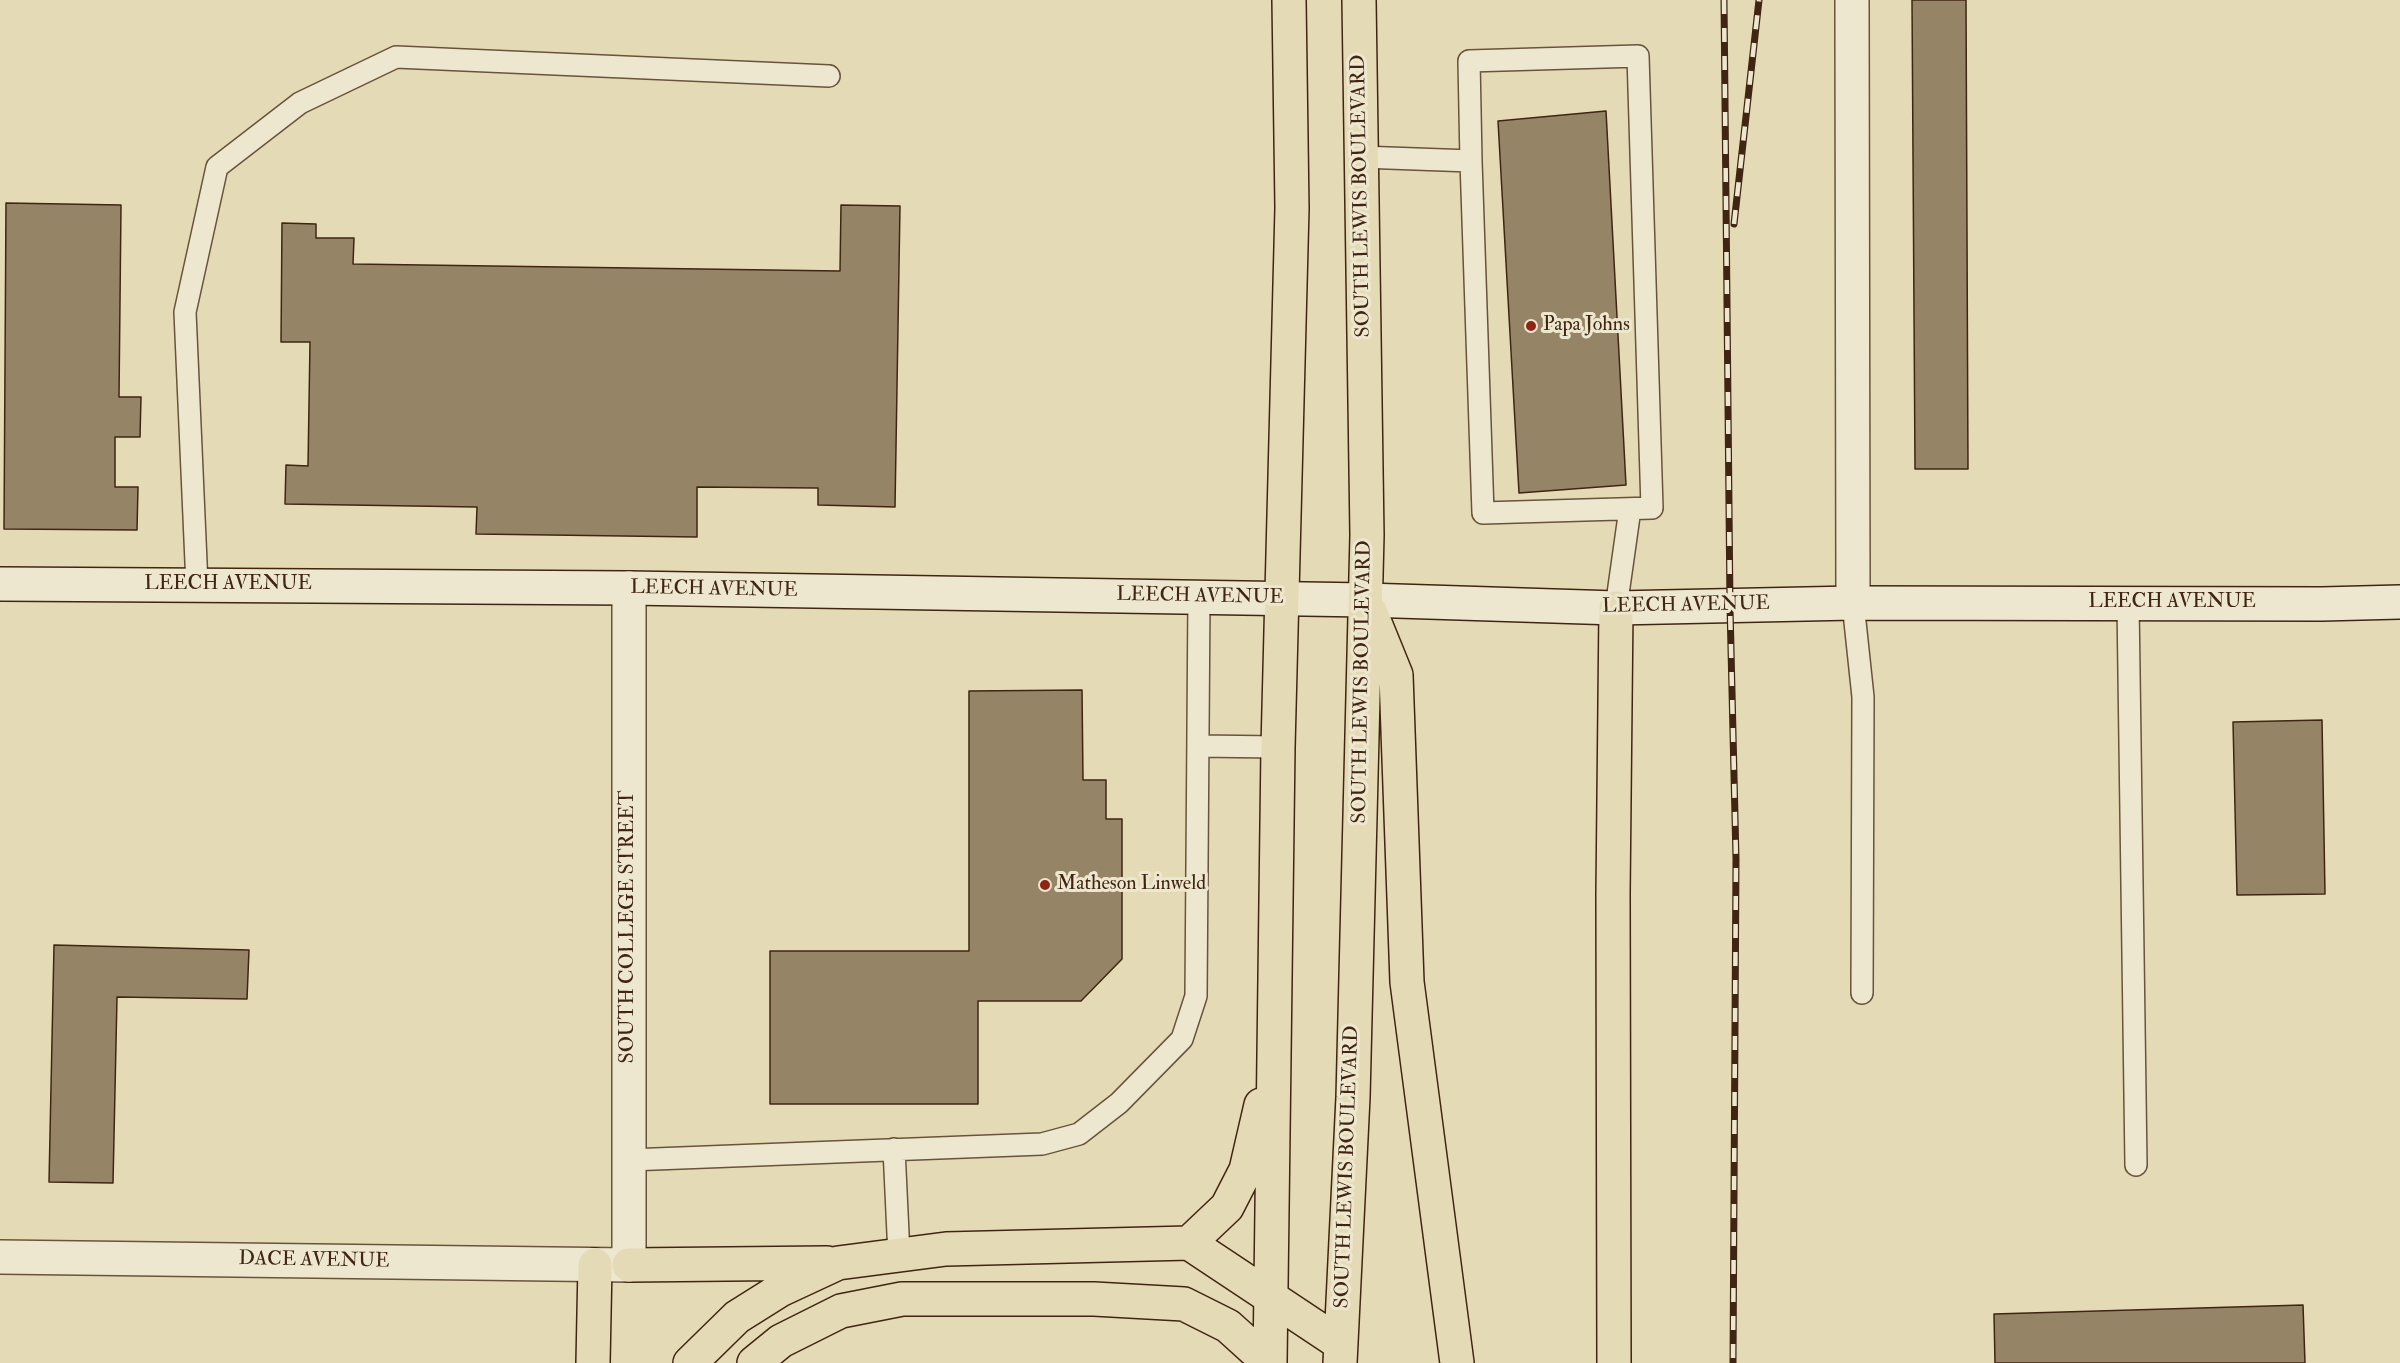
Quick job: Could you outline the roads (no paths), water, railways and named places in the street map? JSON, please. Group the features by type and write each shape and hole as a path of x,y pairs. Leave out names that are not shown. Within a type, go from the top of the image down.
{"main road":[{"path":"1270,1363 1278,747 1292,208 1289,0"},
{"name":"SOUTH LEWIS BOULEVARD","path":"1340,1353 1353,1097 1367,536 1359,0"},
{"path":"1366,600 1396,675 1407,982 1457,1363"},
{"path":"1614,1363 1613,894 1616,608"},
{"path":"1190,1243 1227,1207 1246,1170 1276,1039"},
{"path":"629,1265 838,1263 946,1249 1190,1243 1272,1299 1340,1353"},
{"path":"690,1363 737,1317 780,1290 838,1263"},
{"path":"593,1363 595,1265"},
{"path":"754,1363 781,1341 841,1311 902,1299 1094,1299 1184,1304 1228,1326 1270,1363"}],"street":[{"path":"1852,0 1854,603"},
{"name":"LEECH AVENUE","path":"0,584 629,588 1366,600 1616,608 1854,603 2322,604 2400,602"},
{"name":"SOUTH COLLEGE STREET","path":"629,588 629,1265"},
{"name":"DACE AVENUE","path":"0,1257 629,1265"}],"lane":[{"path":"1638,56 1652,508 1483,513 1471,161 1469,61 1638,56"},
{"path":"197,585 186,312 217,167 300,103 396,57 829,76"},
{"path":"1361,157 1471,161"},
{"path":"1616,608 1629,508"},
{"path":"629,1160 1041,1144 1079,1134 1119,1103 1182,1039 1196,996 1199,597"},
{"path":"1854,603 1863,697 1862,993"},
{"path":"2128,603 2136,1164"},
{"path":"1198,746 1278,747"},
{"path":"894,1149 899,1255"}],"railway":[{"path":"1724,0 1730,607 1736,859 1733,1363"},
{"path":"1734,224 1759,0"}],"place":[{"name":"Papa Johns","path":"1531,326"},
{"name":"Matheson Linweld","path":"1045,885"}]}
